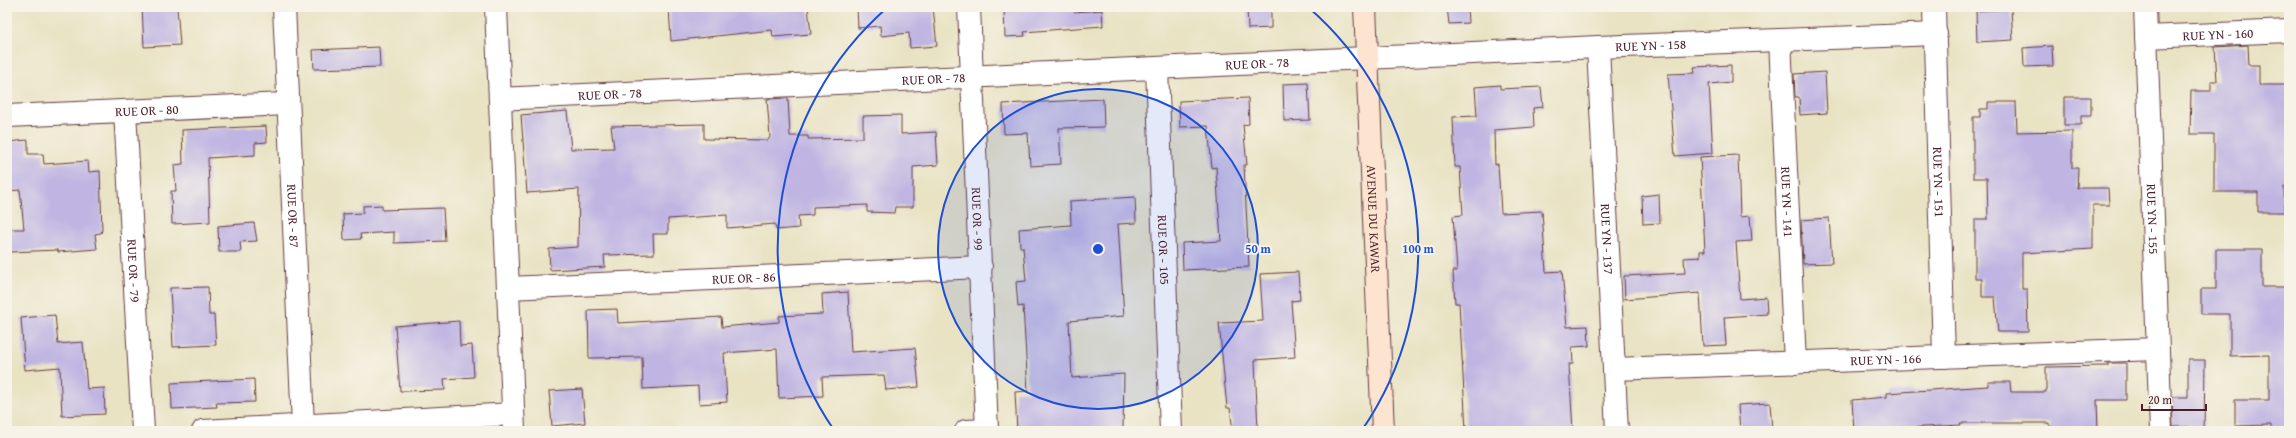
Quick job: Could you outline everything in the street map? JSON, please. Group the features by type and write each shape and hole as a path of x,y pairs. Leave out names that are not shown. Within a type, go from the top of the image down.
{"street":[{"name":"RUE OR - 87","path":"284,7 287,104 303,425"},
{"path":"203,431 303,425 514,423 496,7"},
{"name":"RUE OR - 99","path":"969,7 987,431"},
{"name":"AVENUE DU KAWAR","path":"1365,7 1383,431"},
{"name":"RUE YN - 151","path":"1934,7 1936,34 1944,357"},
{"name":"RUE YN - 155","path":"2145,7 2161,431"},
{"name":"RUE YN - 160","path":"2146,37 2289,30"},
{"name":"RUE YN - 158","path":"1366,58 1598,47 1936,34"},
{"name":"RUE YN - 141","path":"1780,40 1795,363"},
{"name":"RUE YN - 137","path":"1598,47 1617,431"},
{"name":"RUE OR - 78","path":"500,99 1366,58"},
{"name":"RUE OR - 105","path":"1157,68 1171,431"},
{"name":"RUE OR - 80","path":"7,116 287,104"},
{"name":"RUE OR - 79","path":"125,111 143,431"},
{"name":"RUE OR - 86","path":"508,288 980,267"},
{"name":"RUE YN - 166","path":"1614,369 2157,349"},
{"path":"966,431 987,431"}],"building":[{"path":"142,7 177,7 180,45 144,47"},
{"path":"669,7 808,7 811,34 773,37 772,30 671,41"},
{"path":"857,7 933,7 937,46 910,48 909,33 881,36 880,26 858,28"},
{"path":"1004,7 1073,7 1074,12 1102,10 1103,26 1024,32 1025,36 1005,37"},
{"path":"1247,7 1271,7 1271,28 1248,29"},
{"path":"1447,7 1467,7 1468,23 1449,24"},
{"path":"2011,9 2013,40 1977,42 1976,11"},
{"path":"2248,45 2249,65 2259,65 2259,85 2289,85 2289,187 2284,187 2285,212 2258,212 2258,192 2214,192 2214,134 2190,134 2191,91 2211,91 2211,81 2217,81 2215,47"},
{"path":"2052,46 2053,66 2024,67 2023,48"},
{"path":"379,47 380,67 314,69 313,50"},
{"path":"1731,65 1731,82 1709,84 1713,153 1675,156 1668,74 1695,73 1694,67"},
{"path":"1825,72 1827,113 1800,115 1799,97 1795,97 1794,74"},
{"path":"1308,83 1310,120 1284,121 1283,84"},
{"path":"1500,85 1500,89 1541,87 1543,107 1533,108 1534,127 1494,130 1495,165 1498,164 1501,213 1542,211 1546,272 1562,271 1567,327 1588,326 1589,346 1572,347 1573,364 1569,364 1573,431 1466,431 1459,303 1455,303 1453,271 1457,271 1453,216 1463,215 1460,167 1455,167 1453,117 1477,116 1475,87"},
{"path":"2064,97 2091,97 2091,116 2081,116 2081,125 2064,125"},
{"path":"788,98 790,136 808,136 808,139 863,138 863,116 901,115 901,134 936,132 938,165 913,167 913,207 895,207 894,213 867,212 867,205 813,207 813,215 798,216 799,228 776,230 775,224 727,228 727,215 668,219 668,234 653,234 654,254 604,255 605,267 550,270 549,249 578,247 579,189 527,193 521,115 567,111 571,149 614,148 611,126 704,124 704,139 768,140 770,137 767,99"},
{"path":"1248,98 1249,124 1243,125 1247,165 1244,165 1249,267 1183,270 1182,243 1221,241 1216,167 1212,168 1208,126 1180,127 1179,101"},
{"path":"1103,99 1104,127 1059,128 1061,164 1030,166 1028,133 1004,134 1003,104"},
{"path":"1988,102 2016,102 2017,132 2072,131 2072,168 2078,168 2077,188 2108,188 2109,205 2093,205 2093,249 2022,253 2022,289 2027,289 2028,332 1998,332 1995,297 1982,297 1982,279 1975,279 1975,219 1988,219 1987,178 1973,178 1973,117 1980,117 1980,109 1988,109"},
{"path":"266,126 267,142 255,143 255,155 208,158 210,222 172,224 171,191 176,191 174,165 183,164 182,130"},
{"path":"28,140 28,154 43,154 44,164 88,161 89,172 100,171 102,230 101,233 95,234 97,249 58,252 58,250 10,252 8,229 24,229 20,190 9,191 7,142"},
{"path":"1738,155 1740,217 1750,216 1752,241 1736,242 1740,299 1766,297 1767,314 1724,317 1726,345 1703,346 1700,293 1625,299 1624,276 1685,273 1684,258 1700,257 1700,251 1705,251 1700,157"},
{"path":"1659,194 1660,223 1643,224 1642,196"},
{"path":"1135,197 1136,223 1118,224 1124,316 1069,321 1072,378 1124,374 1123,429 1017,431 1015,392 1028,391 1023,306 1018,307 1016,282 1026,281 1023,247 1020,247 1019,229 1071,225 1070,201"},
{"path":"382,205 382,210 443,208 445,241 394,243 394,232 360,234 361,239 344,240 343,214 363,213 363,206"},
{"path":"1829,218 1832,263 1803,264 1801,220"},
{"path":"254,223 257,241 240,242 241,252 219,252 218,226"},
{"path":"2216,249 2262,249 2262,287 2289,287 2289,431 2271,431 2271,425 2235,426 2235,400 2269,400 2269,355 2230,356 2230,314 2201,314 2201,289 2216,289"},
{"path":"1298,272 1300,300 1291,301 1295,357 1255,360 1258,431 1233,431 1230,408 1227,408 1219,323 1263,321 1260,274"},
{"path":"208,287 209,315 214,315 216,345 173,347 170,288"},
{"path":"848,292 851,352 915,348 919,387 886,390 884,375 822,377 823,396 779,398 777,349 724,353 727,402 699,404 698,386 643,389 642,357 589,358 588,310 617,309 618,323 721,317 722,327 779,322 779,316 823,314 822,294"},
{"path":"55,315 58,344 83,342 87,389 104,388 105,414 62,416 60,367 25,370 21,318"},
{"path":"459,321 460,346 472,345 474,377 444,379 445,390 400,391 395,326"},
{"path":"2188,360 2205,360 2204,431 2189,431 2189,427 2173,427 2172,397 2188,397"},
{"path":"2108,363 2126,363 2126,400 2097,400 2098,431 2050,431 2050,423 1960,423 1961,425 1854,431 1852,400 1887,397 1887,393 1988,386 1988,382 2010,382 2011,392 2046,392 2046,367 2108,366"},
{"path":"254,379 255,402 216,403 217,407 172,409 171,383"},
{"path":"582,389 585,423 552,426 549,391"},
{"path":"1770,403 1772,431 1740,431 1738,405"}]}
